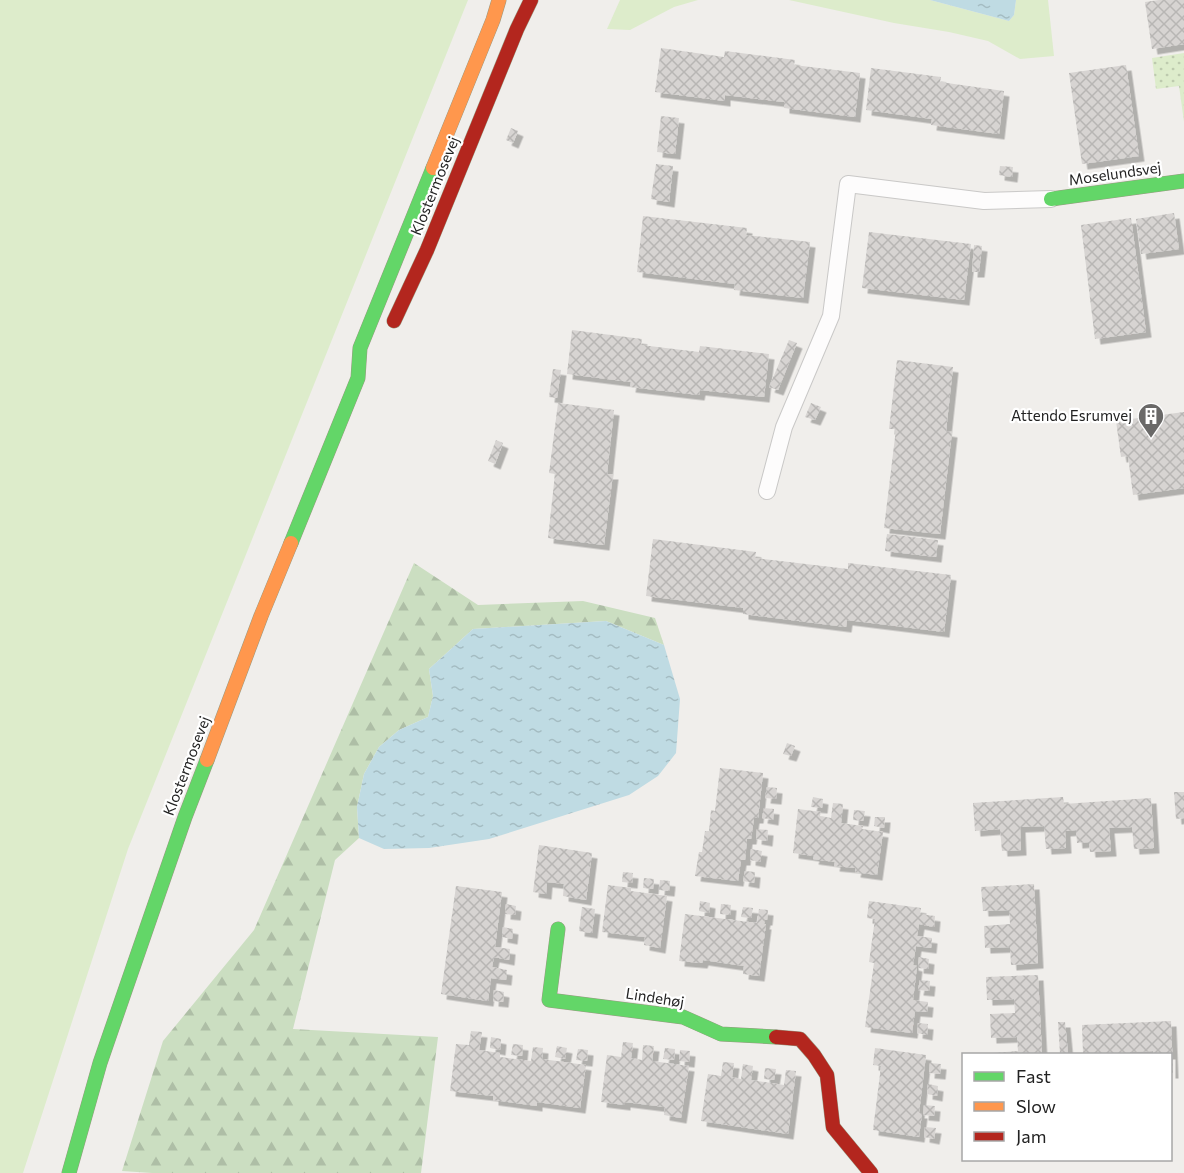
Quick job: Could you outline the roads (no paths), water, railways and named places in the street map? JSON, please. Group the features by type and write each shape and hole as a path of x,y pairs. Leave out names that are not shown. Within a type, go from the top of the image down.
{"main road":[{"name":"Klostermosevej","path":"69,1173 100,1063 185,817 261,616 357,378 360,348 489,31 499,0"},
{"name":"Klostermosevej","path":"389,332 427,250 531,0"},
{"name":"Moselundsvej","path":"1051,199 1184,181"},
{"name":"Klostermosevej","path":"357,378 375,356"},
{"name":"Lindehøj","path":"558,928 549,1000 683,1017 721,1034 800,1039 814,1054 827,1075 833,1127 872,1173"}],"lane":[{"path":"767,491 784,427 831,316 848,184 984,201 1051,199"}],"water":[{"path":"930,0 1016,0 1014,15 1009,21"},
{"path":"606,621 664,645 680,699 676,753 658,776 629,795 489,839 429,848 384,849 359,838 357,807 364,774 379,747 399,730 428,717 433,696 429,669 473,629"}],"place":[{"name":"Attendo Esrumvej","path":"1151,439"}]}
